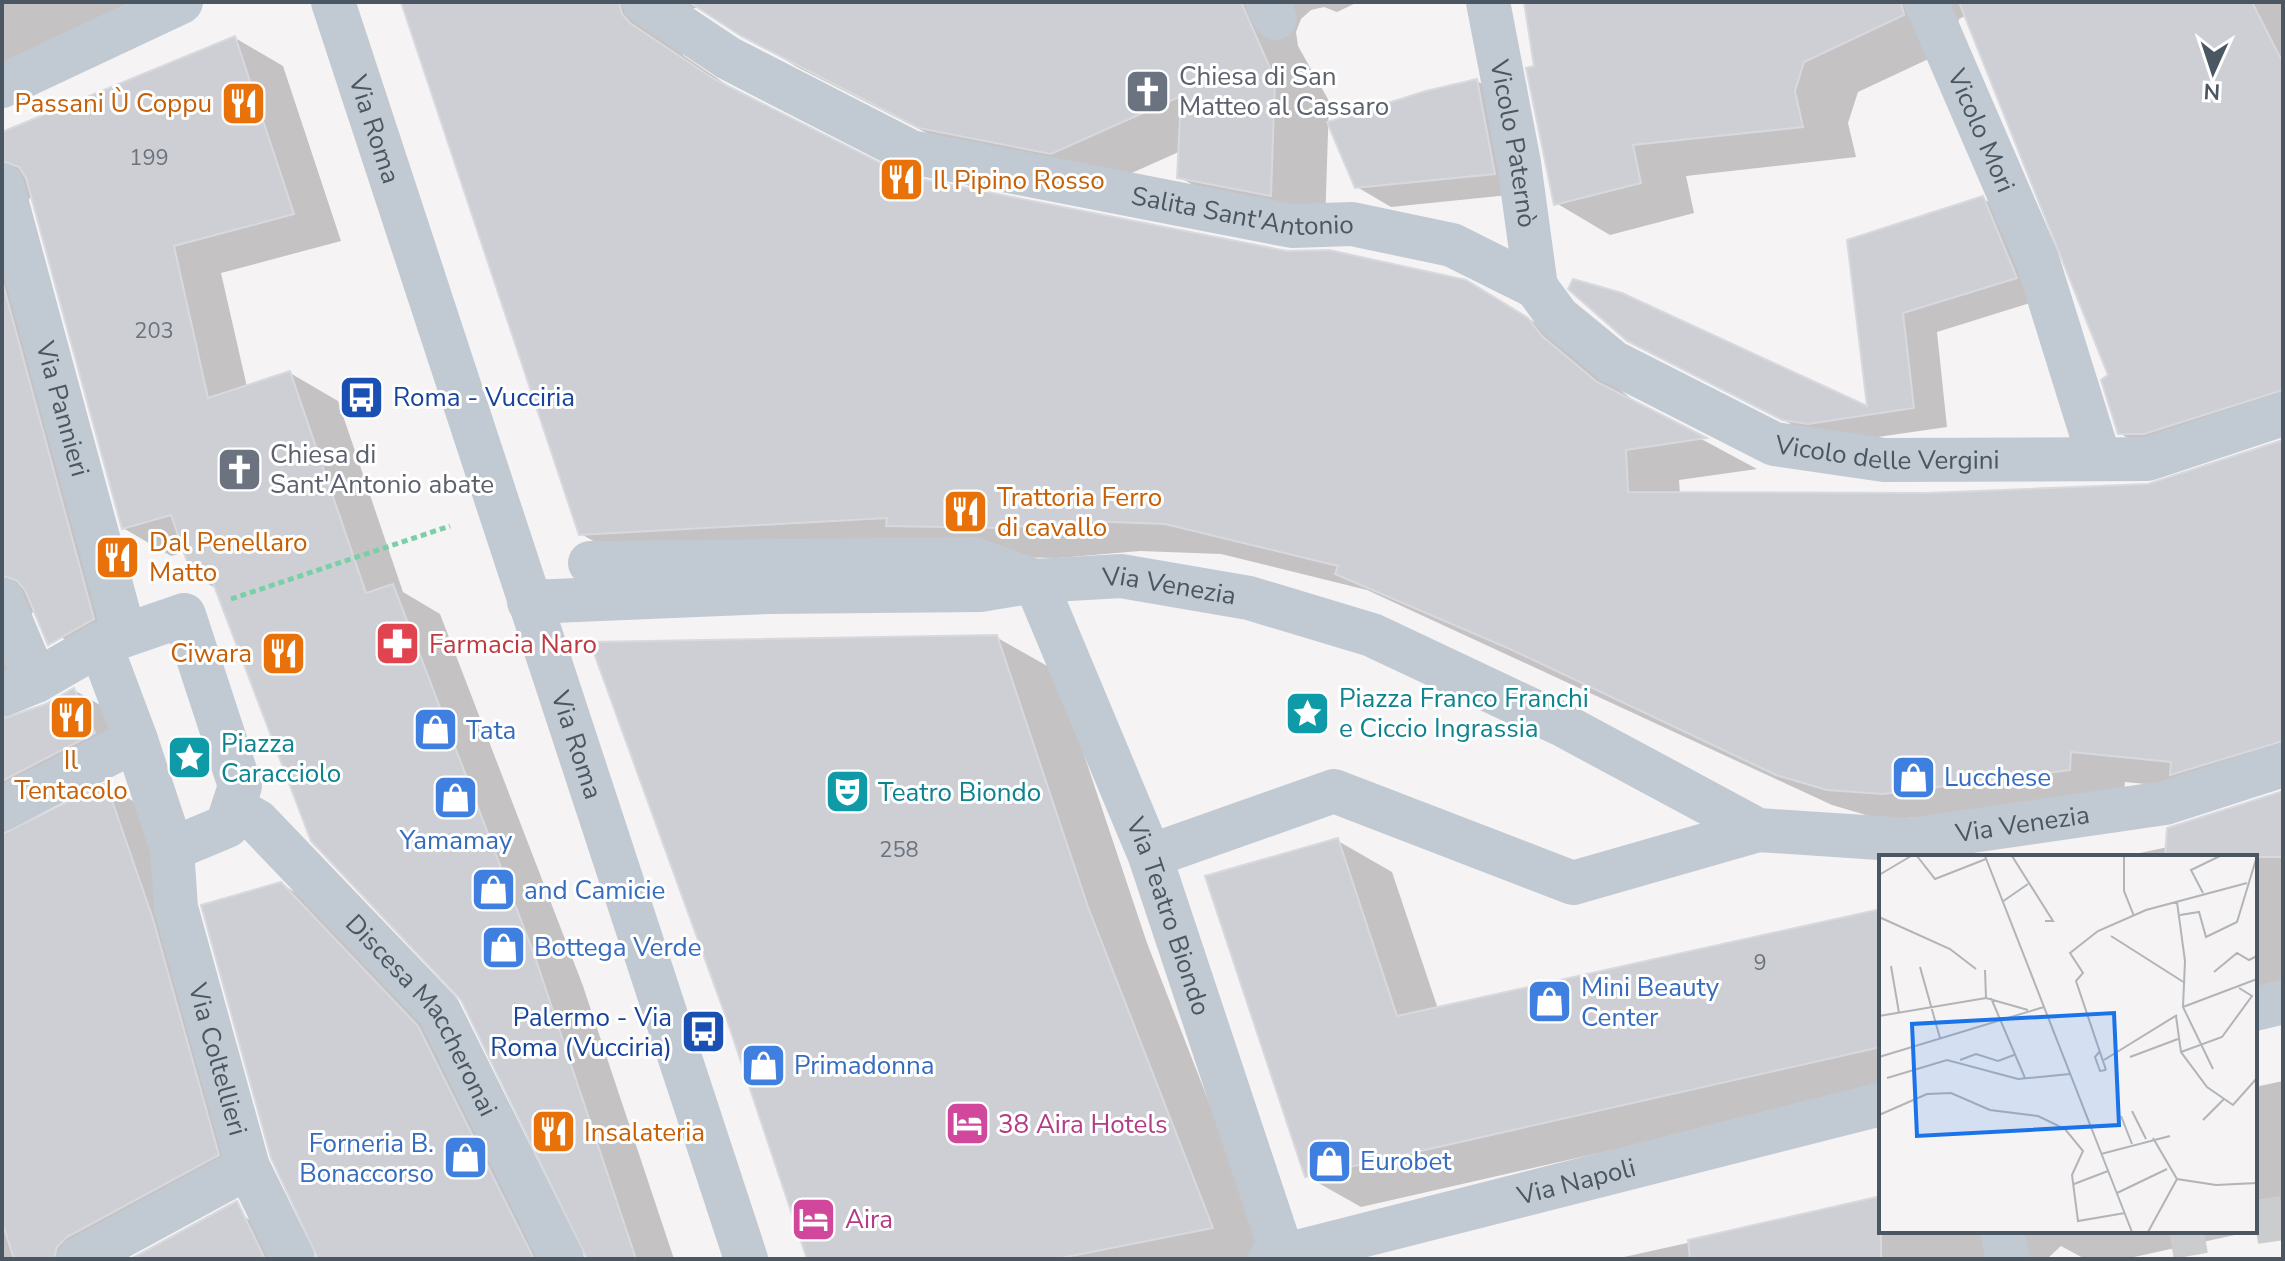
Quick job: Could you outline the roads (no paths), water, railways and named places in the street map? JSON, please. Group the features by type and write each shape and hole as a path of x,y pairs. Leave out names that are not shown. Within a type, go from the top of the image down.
{"street":[{"path":"2,86 181,2"},
{"name":"Via Roma","path":"333,2 746,1259"},
{"name":"Salita Sant'Antonio","path":"644,2 728,58 911,152 1292,226 1352,224 1452,245 1536,287"},
{"name":"Vicolo Paternò","path":"1488,2 1519,163 1536,287"},
{"name":"Vicolo Mori","path":"1926,2 2037,259 2099,458"},
{"name":"Via Pannieri","path":"2,185 112,639"},
{"name":"Vicolo delle Vergini","path":"1536,287 1558,317 1613,362 1774,444 1884,460 2148,459 2283,414"},
{"path":"590,563 973,559 1035,581"},
{"name":"Via Venezia","path":"529,602 769,592 980,590 1035,581 1121,576 1249,598 1372,635 1561,724 1758,830"},
{"name":"Via Teatro Biondo","path":"1035,581 1150,856 1279,1258"},
{"path":"2,600 19,688 112,639 184,615 240,786 227,826 172,849 136,740 112,639"},
{"path":"2,809 136,740"},
{"name":"Via Venezia","path":"1150,856 1334,791 1573,883 1758,830 1909,840 2165,803 2283,765"},
{"name":"Discesa Maccheronai","path":"233,808 257,821 439,1011 562,1259"},
{"name":"Via Coltellieri","path":"172,849 176,908 248,1167 293,1259"},
{"path":"2257,1008 2283,1002"},
{"name":"Via Napoli","path":"1279,1258 1879,1105"},
{"path":"79,1259 248,1167"},
{"path":"2002,1233 2008,1259"}],"tunnel":[{"path":"2257,1222 2283,1218"},
{"path":"2170,1237 2193,1233"}],"place":[{"name":"Chiesa di San Matteo al Cassaro","path":"1148,91"},
{"name":"Passani Ù Coppu","path":"243,103"},
{"name":"Il Pipino Rosso","path":"902,180"},
{"name":"Roma - Vucciria","path":"362,397"},
{"name":"Chiesa di Sant'Antonio abate","path":"239,469"},
{"name":"Trattoria Ferro di cavallo","path":"966,512"},
{"name":"Dal Penellaro Matto","path":"118,557"},
{"name":"Farmacia Naro","path":"398,644"},
{"name":"Ciwara","path":"283,653"},
{"name":"Piazza Franco Franchi e Ciccio Ingrassia","path":"1308,713"},
{"name":"Il Tentacolo","path":"71,717"},
{"name":"Tata","path":"435,730"},
{"name":"Piazza Caracciolo","path":"190,758"},
{"name":"Lucchese","path":"1913,777"},
{"name":"Teatro Biondo","path":"847,792"},
{"name":"Yamamay","path":"456,797"},
{"name":"and Camicie","path":"493,890"},
{"name":"Bottega Verde","path":"503,947"},
{"name":"Mini Beauty Center","path":"1550,1002"},
{"name":"Palermo - Via Roma (Vucciria)","path":"703,1032"},
{"name":"Primadonna","path":"763,1065"},
{"name":"38 Aira Hotels","path":"967,1124"},
{"name":"Insalateria","path":"553,1132"},
{"name":"Forneria B. Bonaccorso","path":"465,1158"},
{"name":"Eurobet","path":"1329,1161"},
{"name":"Aira","path":"814,1219"}]}
